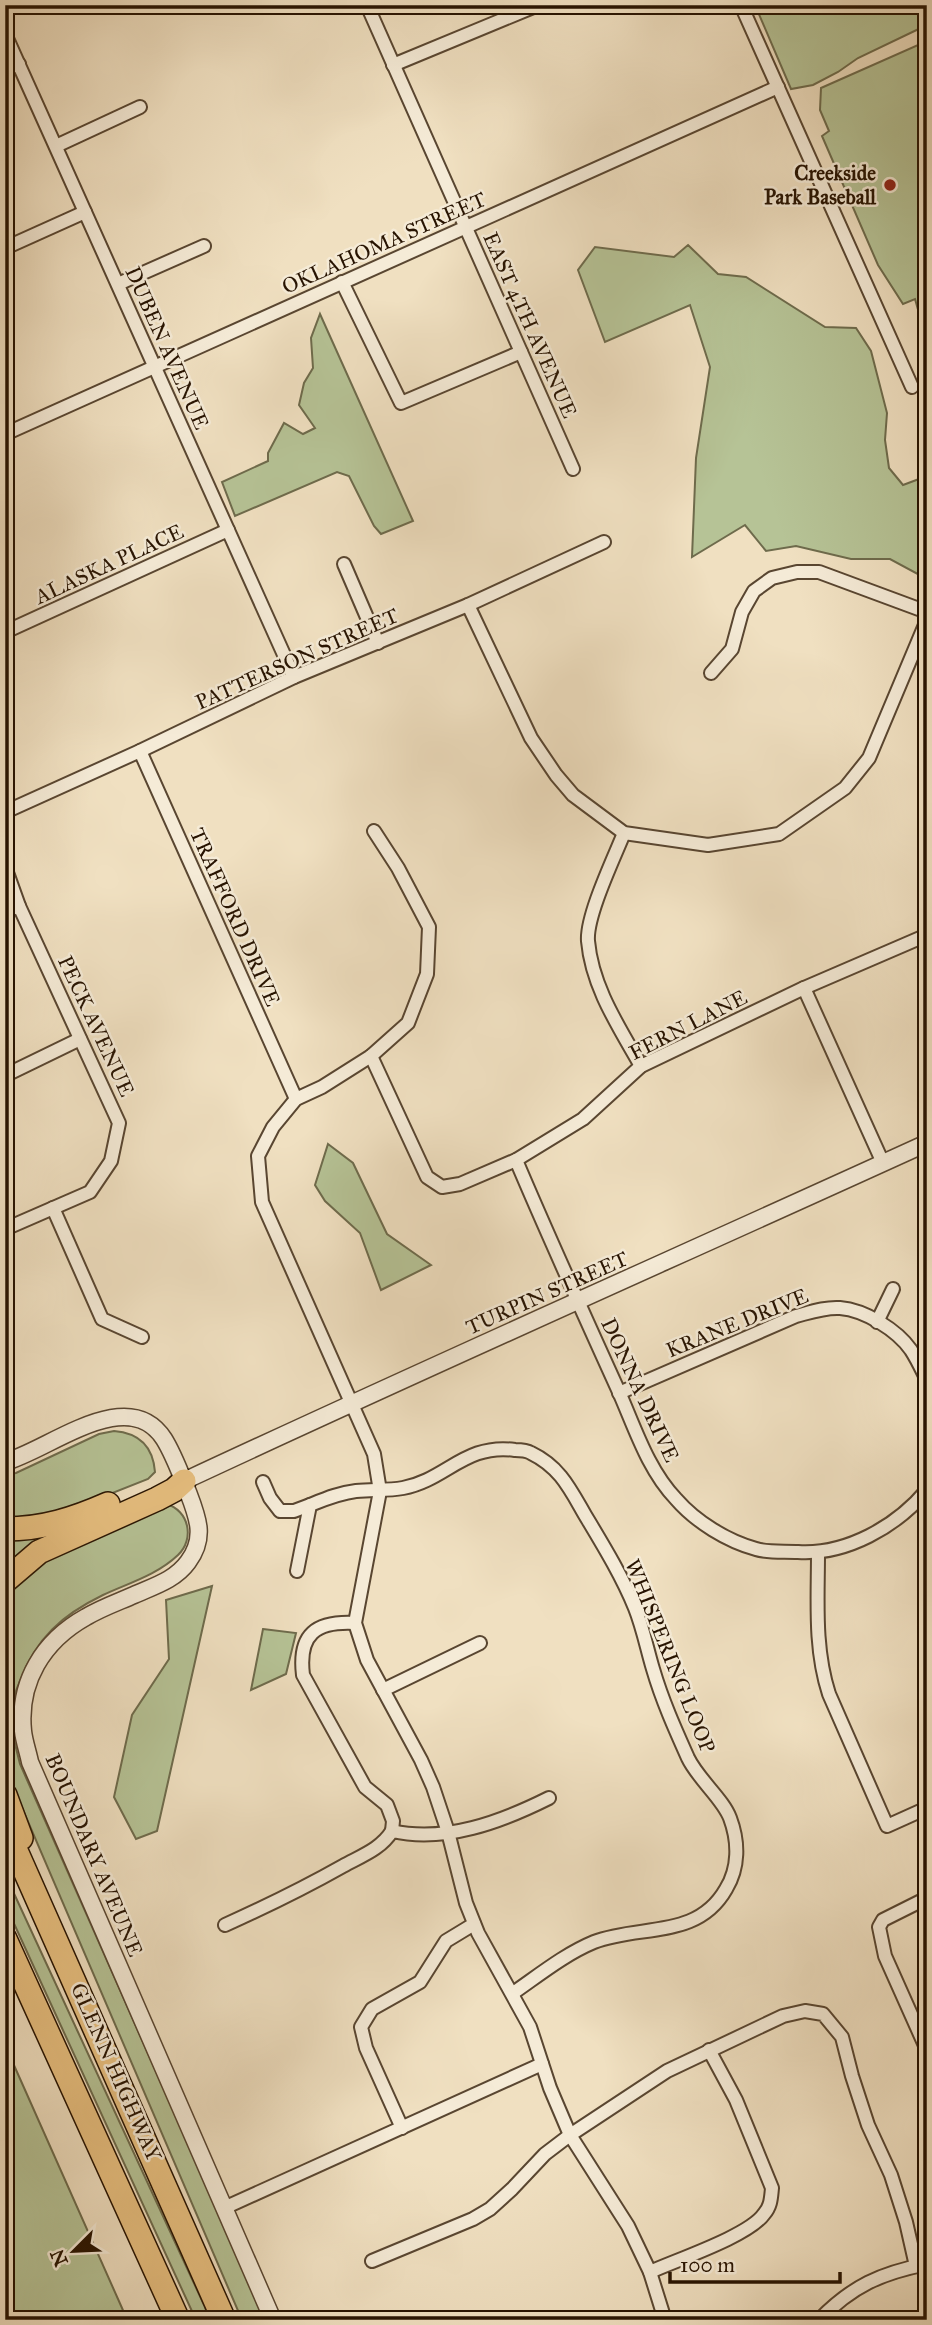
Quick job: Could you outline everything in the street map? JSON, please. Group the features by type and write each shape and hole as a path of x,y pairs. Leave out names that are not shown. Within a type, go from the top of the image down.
{"highway":[{"path":"5,1529 51,1525 95,1510 152,1484 169,1480 184,1481"},
{"path":"5,1581 39,1552 157,1499 184,1481"},
{"path":"5,1795 66,1959"},
{"name":"GLENN HIGHWAY","path":"5,1826 224,2320"},
{"path":"5,1939 178,2320"}],"street":[{"name":"EAST 4TH AVENUE","path":"367,5 573,469"},
{"path":"393,65 538,5"},
{"path":"741,5 912,387"},
{"name":"DUBEN AVENUE","path":"5,34 294,677"},
{"path":"5,70 19,64"},
{"name":"OKLAHOMA STREET","path":"5,434 778,87"},
{"path":"56,146 140,107"},
{"path":"5,248 85,212"},
{"path":"118,284 204,246"},
{"path":"342,282 401,403 521,352"},
{"name":"ALASKA PLACE","path":"5,632 228,530"},
{"name":"PATTERSON STREET","path":"5,812 294,677 468,605 604,542"},
{"path":"344,564 378,643"},
{"path":"711,673 732,649 742,612 754,592 772,578 797,572 819,572 927,612"},
{"path":"468,605 531,738 573,795 624,833 708,845 779,834 845,788 869,758 927,620"},
{"name":"TRAFFORD DRIVE","path":"140,751 296,1099"},
{"path":"374,831 398,868 429,927 427,974 408,1023 371,1056 322,1087 296,1099 274,1127 258,1156 262,1202 374,1454 380,1491 355,1623 367,1660 421,1760 448,1832 474,1924 530,2026 570,2135 607,2191 650,2272 665,2320"},
{"path":"624,833 596,904 588,939 600,992 641,1066"},
{"name":"PECK AVENUE","path":"5,867 19,905 119,1123 111,1161 90,1192 5,1229"},
{"path":"5,912 19,905"},
{"name":"FERN LANE","path":"371,1056 427,1177 442,1187 460,1184 516,1160 583,1119 641,1066 804,988 927,935"},
{"path":"804,988 883,1163"},
{"path":"8,1074 80,1039"},
{"name":"TURPIN STREET","path":"184,1481 352,1402 577,1303 927,1143"},
{"name":"DONNA DRIVE","path":"516,1160 577,1303 655,1472 675,1499 698,1520 757,1550 818,1553 849,1545 874,1534 916,1504 927,1490"},
{"path":"53,1208 102,1318 142,1337"},
{"path":"877,1322 893,1289"},
{"name":"KRANE DRIVE","path":"619,1393 796,1316 820,1309 843,1308 888,1328 910,1348 927,1380"},
{"name":"BOUNDARY AVEUNE","path":"5,1462 104,1418 127,1415 150,1425 163,1437 195,1510 201,1537 189,1562 174,1577 85,1617 59,1636 41,1657 28,1679 23,1731 30,1762 273,2320"},
{"name":"WHISPERING LOOP","path":"263,1482 280,1511 294,1511 334,1495 403,1488 424,1483 478,1451 504,1448 529,1451 561,1474 613,1561 636,1610 653,1671 690,1762 730,1816 737,1845 735,1874 709,1911 690,1922 659,1930 623,1933 593,1943 557,1962 513,1993"},
{"path":"297,1571 310,1505"},
{"path":"818,1553 818,1645 821,1671 829,1694 887,1826 927,1808"},
{"path":"225,1925 296,1893 384,1843 392,1831 393,1821 387,1805 365,1787 303,1675 301,1656 306,1640 320,1626 334,1622 355,1623"},
{"path":"383,1690 480,1643"},
{"path":"392,1831 427,1836 482,1825 517,1814 549,1798"},
{"path":"927,1898 883,1920 879,1927 885,1956 927,2050"},
{"path":"402,2127 366,2048 362,2027 372,2009 421,1982 446,1941 474,1924"},
{"path":"372,2261 473,2219 490,2209 545,2154 667,2071 783,2016 805,2011 822,2014 842,2037 868,2125 891,2175 921,2265 889,2272 861,2286 838,2300 819,2320"},
{"path":"650,2272 748,2229 763,2217 771,2204 772,2188 736,2099 709,2050"},
{"path":"224,2208 542,2064"}],"green space":[{"path":"755,5 927,5 927,25 858,58 813,85 791,89"},
{"name":"Creekside Park Baseball","path":"927,41 926,338 915,299 903,304 878,265 822,136 829,131 820,110 821,88"},
{"path":"688,245 718,274 746,277 825,327 856,328 871,351 887,413 885,440 889,468 903,485 927,476 927,579 890,559 851,559 796,546 766,551 745,525 692,557 696,458 710,367 690,305 605,342 578,270 595,247 674,257"},
{"path":"320,314 413,521 381,534 374,526 349,476 337,472 235,516 222,482 268,461 268,453 284,423 303,434 315,428 299,405 304,383 313,368 311,338"},
{"path":"328,1144 353,1163 387,1234 431,1265 381,1290 360,1233 325,1201 315,1185"},
{"path":"114,1431 137,1438 148,1448 155,1472 148,1479 62,1513 5,1520 5,1475 16,1473 99,1434"},
{"path":"166,1504 180,1512 187,1526 187,1541 183,1548 161,1568 88,1603 52,1629 26,1666 14,1696 11,1725 20,1764 266,2320 242,2320 5,1768 5,1598 31,1567"},
{"path":"77,1526 5,1570 5,1538"},
{"path":"212,1586 157,1831 136,1839 114,1797 132,1715 169,1659 166,1600"},
{"path":"263,1629 296,1633 286,1674 251,1690"},
{"path":"5,1874 210,2320 196,2320 5,1904"},
{"path":"5,2045 122,2308 127,2320 5,2320"}],"place":[{"name":"Creekside Park Baseball","path":"890,185"}]}
